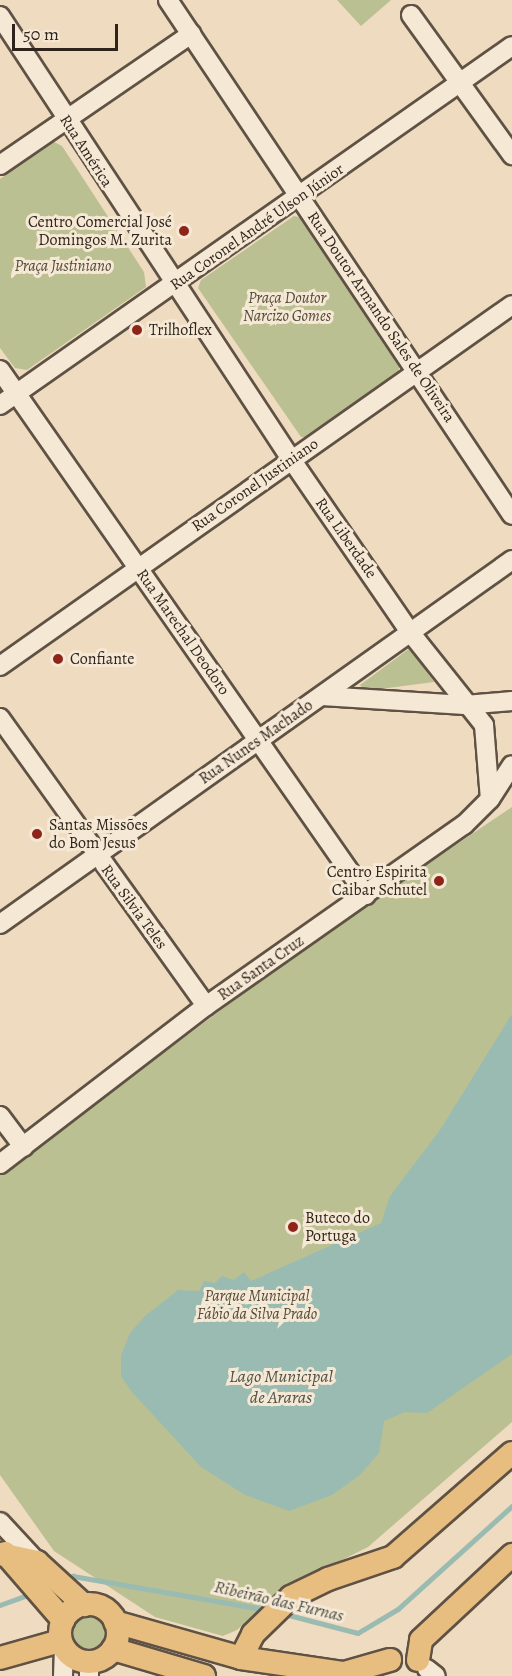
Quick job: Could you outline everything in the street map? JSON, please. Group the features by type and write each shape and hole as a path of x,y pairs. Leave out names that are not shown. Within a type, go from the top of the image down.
{"main road":[{"path":"241,1658 254,1634 291,1597 328,1579 393,1557 512,1453"},
{"path":"2,1549 36,1562 84,1605 103,1608 115,1622 241,1658 344,1673 383,1668 404,1656 426,1664 512,1555"},
{"path":"2,1549 63,1636 70,1656 89,1669 113,1649 115,1622"},
{"path":"0,1658 63,1636 84,1605"},
{"path":"113,1649 204,1676"}],"street":[{"name":"Rua Doutor Armando Sales de Oliveira","path":"168,0 512,515"},
{"path":"411,15 512,154"},
{"name":"Rua América","path":"0,16 174,285"},
{"path":"0,165 191,34"},
{"name":"Rua Coronel André Ulson Júnior","path":"0,405 461,84 512,46"},
{"name":"Rua Liberdade","path":"174,285 410,632 465,705 484,725 490,799"},
{"name":"Rua Coronel Justiniano","path":"0,666 512,305"},
{"name":"Rua Marechal Deodoro","path":"0,370 366,895"},
{"name":"Rua Nunes Machado","path":"0,924 512,560"},
{"path":"322,696 465,705 512,701"},
{"name":"Rua Silvia Teles","path":"0,718 206,1006"},
{"name":"Rua Santa Cruz","path":"0,1164 206,1006 464,825 490,799 512,765"},
{"path":"0,1116 23,1147"},
{"path":"0,1522 36,1562"},
{"path":"63,1636 63,1676"}],"green space":[{"path":"337,0 391,0 361,26"},
{"name":"Praça Justiniano","path":"54,142 62,146 144,272 146,287 27,370 15,368 0,348 0,179"},
{"name":"Praça Doutor Narcizo Gomes","path":"294,216 302,218 400,363 398,372 309,437 301,437 198,288 201,280"},
{"path":"410,648 434,682 365,691 360,685"},
{"name":"Parque Municipal Fábio da Silva Prado","path":"512,807 512,1422 368,1547 280,1591 237,1630 223,1636 155,1617 54,1551 0,1475 0,1175 304,948"},
{"path":"89,1615 102,1620 107,1633 102,1646 89,1651 76,1646 71,1633 76,1620"}],"water":[{"name":"Lago Municipal de Araras","path":"512,1014 512,1354 427,1413 405,1412 384,1421 379,1453 360,1475 332,1495 289,1511 245,1495 201,1467 131,1391 121,1376 121,1355 130,1333 145,1316 178,1290 199,1291 204,1281 215,1283 222,1276 234,1280 244,1272 251,1281 381,1223 390,1196 440,1130"}],"waterway":[{"name":"Ribeirão das Furnas","path":"285,1614 358,1633 398,1609 512,1506"},
{"name":"Ribeirão das Furnas","path":"67,1579 73,1576 268,1610"},
{"name":"Ribeirão das Furnas","path":"0,1605 31,1594"}],"place":[{"name":"Centro Comercial José Domingos M. Zurita","path":"184,231"},
{"name":"Trilhoflex","path":"137,330"},
{"name":"Confiante","path":"58,659"},
{"name":"Santas Missões do Bom Jesus","path":"37,834"},
{"name":"Centro Espirita Caibar Schutel","path":"439,881"},
{"name":"Buteco do Portuga","path":"293,1227"}]}
